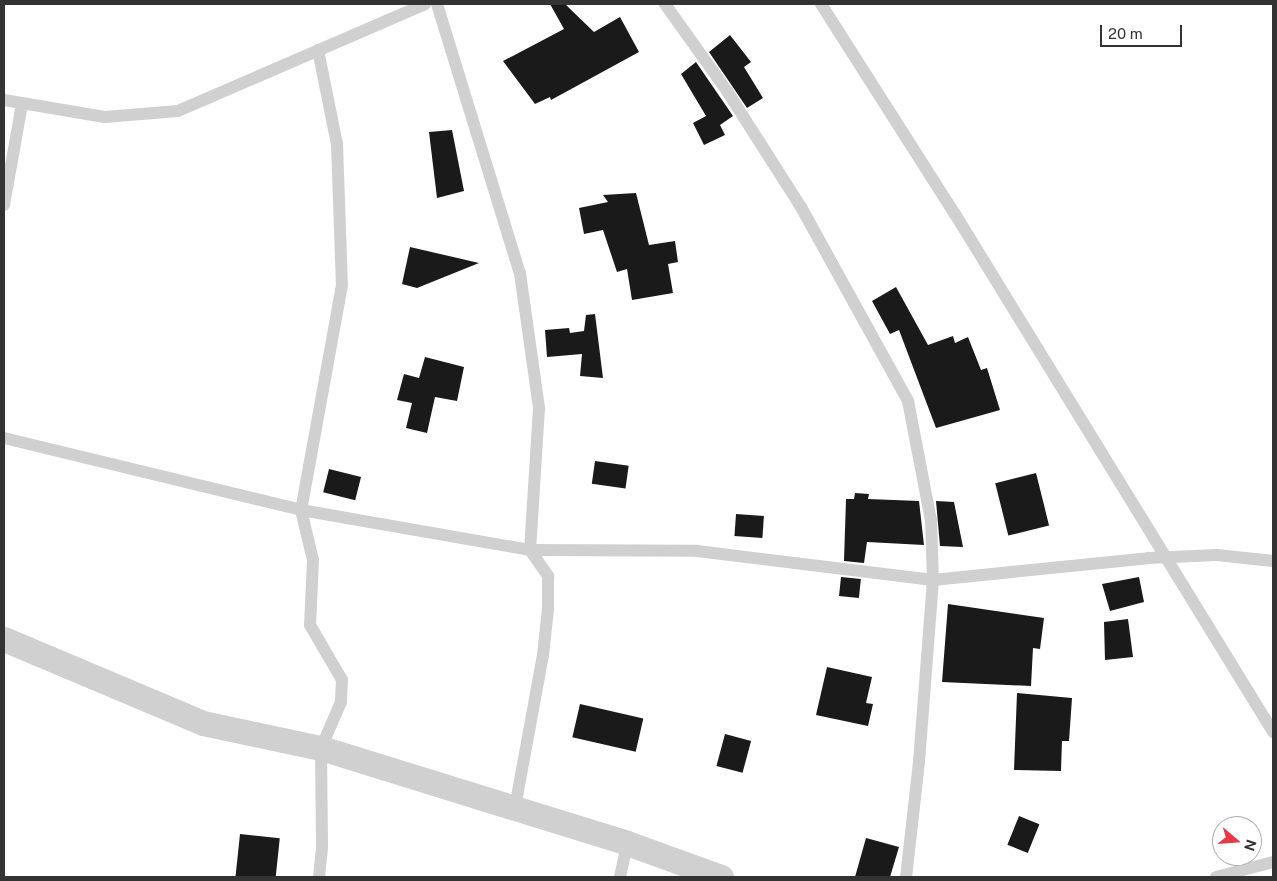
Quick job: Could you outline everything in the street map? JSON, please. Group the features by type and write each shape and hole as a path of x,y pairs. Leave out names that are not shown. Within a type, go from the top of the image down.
{"street":[{"path":"4,639 203,723 321,748 627,843 721,877"}],"lane":[{"path":"4,100 105,117 178,111 425,4"},
{"path":"437,4 520,273 539,408 530,550 548,576 548,609 543,655 515,807"},
{"path":"665,4 727,91 801,207 908,401 931,520 933,580 919,762 906,877"},
{"path":"821,4 955,214 1164,558 1273,732"},
{"path":"318,50 336,144 342,285 302,510 313,560 310,626 342,680 341,702 321,748 322,848 319,877"},
{"path":"4,205 22,104"},
{"path":"4,438 302,510 530,550 697,551 933,580 1164,558 1217,555 1273,561"},
{"path":"620,877 627,843"},
{"path":"1216,877 1273,862"}],"building":[{"path":"550,4 565,4 594,32 620,17 639,52 551,100 550,97 535,104 503,61 564,29"},
{"path":"730,35 751,62 744,67 763,98 747,108 709,52"},
{"path":"696,62 733,116 720,125 725,135 704,145 693,123 706,116 681,74"},
{"path":"452,130 464,191 437,198 429,132"},
{"path":"636,193 649,245 675,241 678,262 668,264 673,293 632,300 627,269 617,272 603,230 584,234 579,208 608,202 603,195"},
{"path":"410,247 479,263 417,288 402,284"},
{"path":"896,287 928,345 953,336 955,343 968,337 981,370 987,368 1000,410 936,428 899,330 890,334 872,301"},
{"path":"595,314 603,378 580,376 582,354 547,357 545,330 569,328 570,333 584,331 586,315"},
{"path":"425,357 464,367 457,401 435,397 427,433 406,428 412,403 397,400 404,374 419,378"},
{"path":"595,461 629,466 625,489 592,484"},
{"path":"329,469 361,477 355,500 323,492"},
{"path":"1036,473 1049,525 1008,536 995,483"},
{"path":"855,493 869,494 868,499 919,501 924,545 867,542 864,563 844,561 846,499 854,499"},
{"path":"936,501 954,502 963,547 940,546"},
{"path":"736,514 764,516 762,538 734,536"},
{"path":"841,577 861,579 859,598 839,596"},
{"path":"1139,577 1144,602 1110,611 1102,584"},
{"path":"948,604 1044,618 1040,649 1033,648 1031,686 942,682"},
{"path":"1128,619 1133,657 1105,660 1104,622"},
{"path":"827,667 872,677 866,703 873,704 868,726 816,715"},
{"path":"1017,693 1072,698 1069,741 1062,741 1061,771 1014,770"},
{"path":"580,704 643,719 636,752 572,737"},
{"path":"725,734 751,741 743,773 716,766"},
{"path":"1019,816 1039,824 1028,853 1007,845"},
{"path":"240,834 280,838 276,877 236,877"},
{"path":"866,838 899,847 890,877 855,877"}]}
